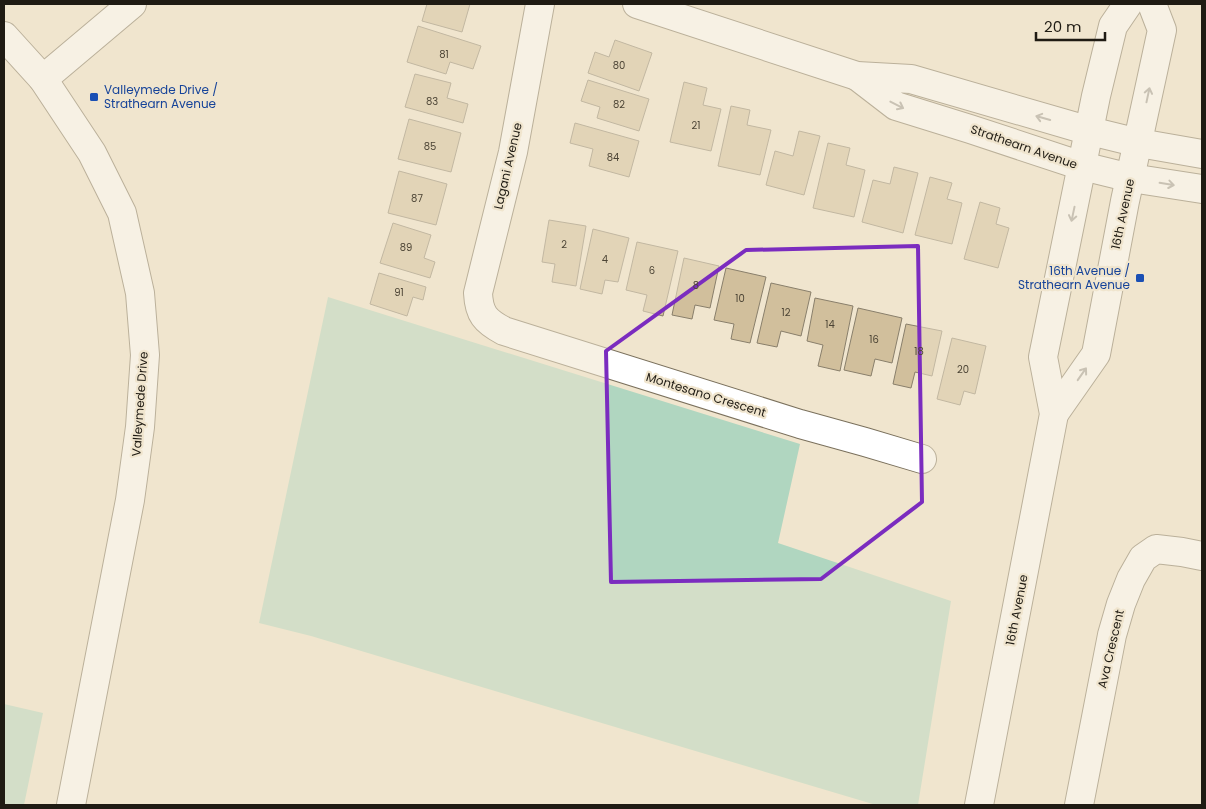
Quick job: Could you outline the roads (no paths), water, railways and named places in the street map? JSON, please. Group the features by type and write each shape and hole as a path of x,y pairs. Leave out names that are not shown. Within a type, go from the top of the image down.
{"street":[{"path":"43,79 132,4"},
{"name":"Lagani Avenue","path":"492,324 484,316 479,306 478,293 513,152 540,4"},
{"name":"Strathearn Avenue","path":"637,4 857,76 911,79 1090,131 1139,143 1202,154"},
{"name":"16th Avenue","path":"979,805 1054,414 1043,357 1096,96 1113,26 1128,4"},
{"name":"16th Avenue","path":"1054,414 1096,354 1125,201 1162,30 1152,4"},
{"name":"Valleymede Drive","path":"4,36 43,79 92,153 122,213 140,294 145,355 140,427 130,500 71,805"},
{"name":"Strathearn Avenue","path":"857,76 896,106 970,128 1082,166 1131,178 1202,189"},
{"name":"Montesano Crescent","path":"492,324 504,331 772,415 922,459"},
{"name":"Ava Crescent","path":"1079,805 1112,634 1131,579 1143,558 1156,549 1202,556"}],"place":[{"name":"Valleymede Drive / Strathearn Avenue","path":"94,97"},
{"name":"16th Avenue / Strathearn Avenue","path":"1140,278"}]}
